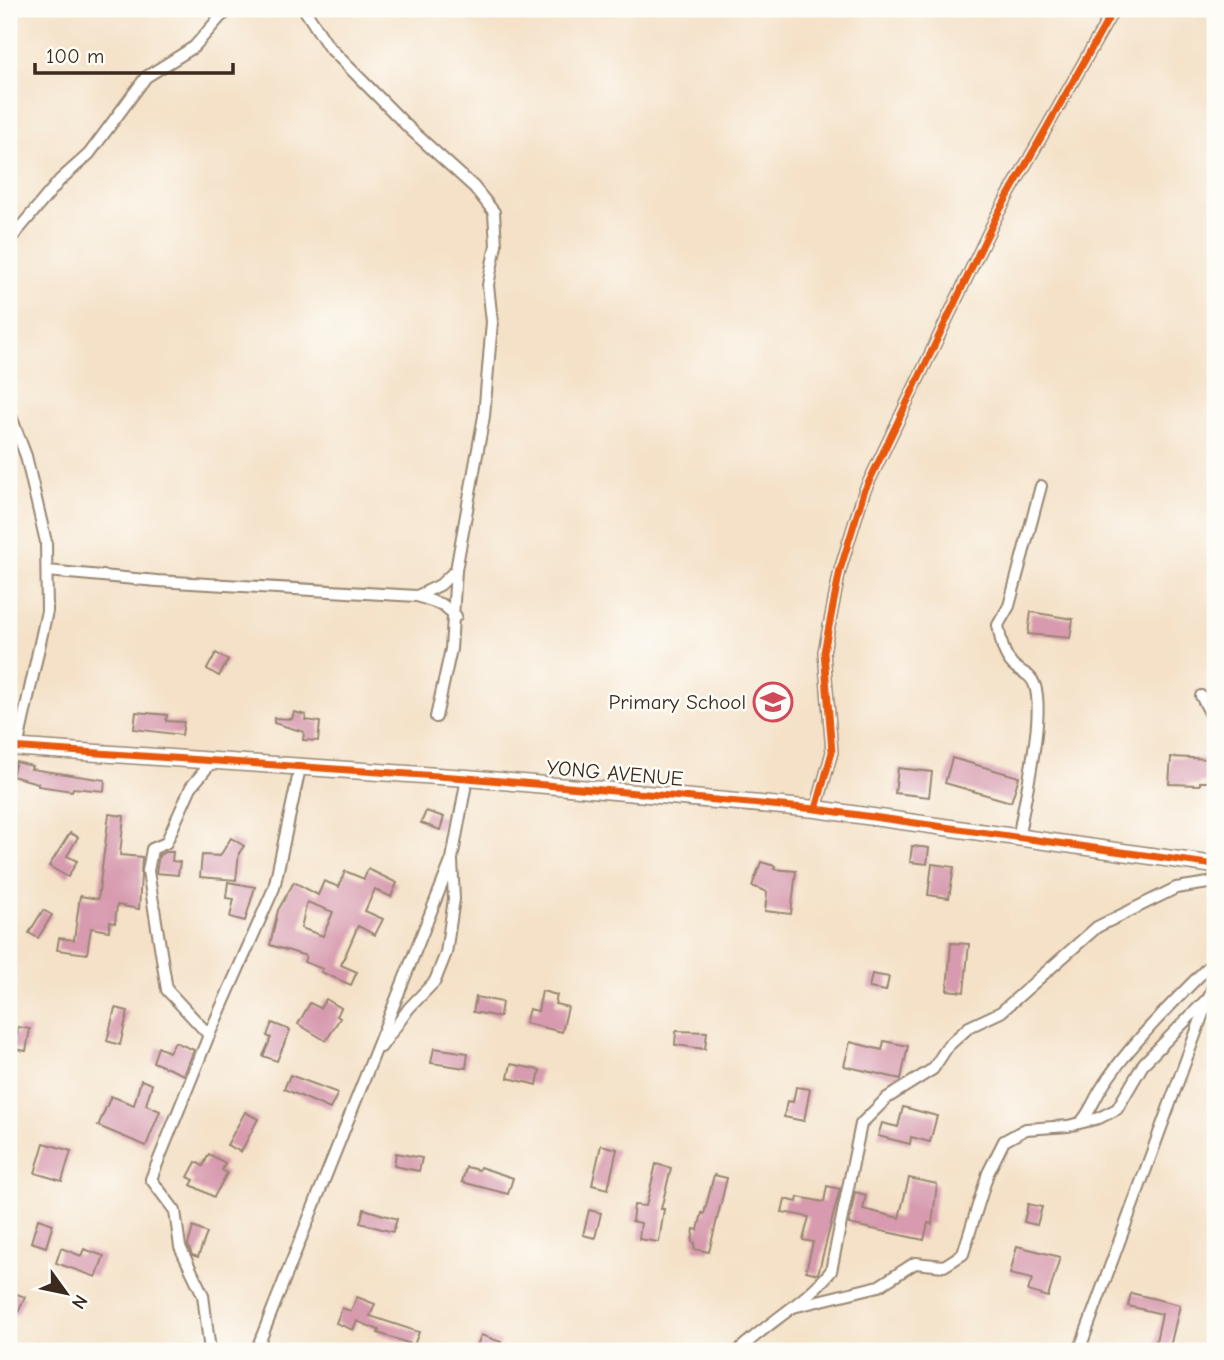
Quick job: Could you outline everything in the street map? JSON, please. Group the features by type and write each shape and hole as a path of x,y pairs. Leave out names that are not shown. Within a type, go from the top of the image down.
{"street":[{"path":"9,241 60,180 79,166 104,137 146,77 194,47 221,16 232,9"},
{"path":"304,9 328,46 474,187 494,212 496,245 488,285 492,322 484,416 456,570 456,615 436,717"},
{"path":"816,809 832,752 824,652 840,570 864,492 996,217 1066,98 1114,9"},
{"path":"9,411 26,456 40,506 47,571 47,611 13,748"},
{"path":"1019,835 1038,711 1035,686 1029,674 1014,666 1003,652 998,625 1009,606 1041,485"},
{"path":"417,596 440,585 456,570"},
{"path":"47,571 157,581 417,596 443,605 456,615"},
{"path":"1201,696 1215,722"},
{"name":"YONG AVENUE","path":"13,748 467,778 816,809 1019,835 1215,865"},
{"path":"208,1035 167,989 148,871 152,849 166,843 191,787 211,763"},
{"path":"210,1351 203,1295 180,1247 175,1210 151,1179 208,1035 274,888 300,768"},
{"path":"257,1351 452,859 467,778"},
{"path":"373,1059 409,1008 435,981 446,953 454,899 452,859"},
{"path":"738,1351 822,1283 831,1271 861,1124 887,1097 933,1069 948,1046 969,1027 1001,1012 1097,927 1176,888 1215,881"},
{"path":"1082,1121 1094,1107 1101,1089 1144,1036 1215,960"},
{"path":"1079,1351 1156,1148 1205,1001 1215,981"},
{"path":"787,1309 879,1286 915,1263 944,1266 963,1254 988,1173 1004,1141 1026,1129 1068,1126 1117,1110 1144,1063 1205,1001"}],"building":[{"path":"1031,612 1073,619 1070,638 1028,634"},
{"path":"216,653 228,660 219,676 207,669"},
{"path":"136,712 167,715 166,721 184,722 182,735 134,729"},
{"path":"294,712 306,715 305,720 320,722 318,741 303,740 304,732 274,723 274,718 292,719"},
{"path":"1171,757 1210,759 1208,782 1200,782 1200,785 1169,784"},
{"path":"952,758 1019,777 1011,802 945,783"},
{"path":"16,762 32,766 31,769 105,780 104,791 73,788 72,791 38,786 38,783 12,776"},
{"path":"898,768 932,772 929,797 895,793"},
{"path":"426,811 444,817 440,830 421,823"},
{"path":"109,814 124,816 120,855 142,857 139,909 117,905 115,923 110,922 109,931 91,928 87,954 57,950 59,938 74,940 80,896 98,899"},
{"path":"70,833 78,837 67,856 77,861 68,877 49,866"},
{"path":"231,838 244,846 239,853 236,880 200,877 202,855 220,856"},
{"path":"912,846 929,848 927,864 910,862"},
{"path":"173,852 172,861 180,862 178,875 156,873 159,855"},
{"path":"761,862 775,866 774,869 796,871 791,914 765,911 767,892 752,886"},
{"path":"932,864 954,867 949,898 928,895"},
{"path":"368,869 397,883 391,897 375,889 365,911 383,919 375,935 358,926 341,965 357,972 351,985 304,962 306,956 270,945 278,910 294,882 318,895 324,881 339,887 345,871 364,879","holes":["307,902 333,912 323,936 301,928"]},
{"path":"228,882 255,887 245,921 230,917 234,899 226,898"},
{"path":"43,910 52,915 38,938 29,933"},
{"path":"951,943 969,944 964,992 947,990"},
{"path":"872,974 889,977 886,991 869,988"},
{"path":"542,991 557,995 555,1004 568,1007 562,1032 525,1023 529,1009 538,1011"},
{"path":"476,997 502,1002 500,1017 473,1012"},
{"path":"326,999 341,1008 337,1016 340,1018 326,1041 298,1024 310,1003 320,1008"},
{"path":"115,1008 128,1011 120,1045 107,1041"},
{"path":"272,1023 290,1030 277,1061 263,1056 271,1038 267,1036"},
{"path":"18,1027 30,1029 26,1051 9,1048 9,1033 17,1034"},
{"path":"676,1031 707,1032 705,1049 675,1045"},
{"path":"884,1041 908,1046 901,1079 844,1066 850,1042 882,1050"},
{"path":"175,1042 194,1050 184,1075 153,1062 158,1047 169,1052"},
{"path":"434,1048 468,1053 466,1068 431,1063"},
{"path":"511,1064 540,1070 537,1085 508,1078"},
{"path":"290,1075 338,1093 330,1109 284,1089"},
{"path":"141,1080 152,1084 146,1105 160,1111 146,1146 98,1126 111,1096 134,1105"},
{"path":"796,1087 810,1089 804,1121 784,1117 787,1101 793,1102"},
{"path":"903,1107 937,1116 930,1142 911,1137 910,1144 878,1136 882,1123 898,1127"},
{"path":"245,1112 258,1119 241,1152 227,1145"},
{"path":"44,1143 71,1151 62,1181 35,1173"},
{"path":"601,1145 617,1149 608,1189 592,1185"},
{"path":"396,1153 422,1158 419,1171 394,1166"},
{"path":"209,1154 225,1163 222,1170 227,1173 214,1197 191,1185 194,1180 188,1177 196,1162 203,1166"},
{"path":"656,1164 671,1168 661,1209 664,1209 659,1242 639,1239 641,1223 632,1221 634,1205 646,1206"},
{"path":"466,1167 479,1170 480,1167 513,1178 508,1194 462,1182"},
{"path":"714,1175 727,1178 709,1252 694,1249 695,1243 692,1242 694,1229 698,1230 702,1213 704,1214"},
{"path":"909,1178 937,1184 932,1224 928,1223 924,1240 849,1224 855,1192 866,1195 863,1209 899,1218"},
{"path":"827,1186 840,1189 818,1274 806,1271 813,1242 803,1240 809,1217 782,1212 785,1199 797,1202 798,1197 824,1202"},
{"path":"1028,1204 1042,1207 1037,1225 1024,1222"},
{"path":"364,1209 397,1219 393,1232 360,1223"},
{"path":"589,1210 601,1213 595,1238 583,1235"},
{"path":"38,1219 53,1224 46,1247 31,1242"},
{"path":"193,1227 207,1233 198,1257 192,1255 188,1245"},
{"path":"1017,1246 1060,1257 1048,1297 1028,1291 1032,1279 1010,1274"},
{"path":"61,1248 81,1256 84,1249 104,1256 96,1277 56,1263"},
{"path":"9,1291 25,1297 17,1315 9,1312"},
{"path":"1131,1293 1180,1305 1169,1351 1154,1350 1162,1314 1128,1306"},
{"path":"357,1297 375,1304 370,1316 419,1332 414,1345 378,1333 379,1330 357,1321 353,1330 336,1323 342,1308 351,1311"},
{"path":"481,1335 501,1342 498,1351 475,1351"}],"cycle path":[{"path":"816,809 832,752 824,652 840,570 864,492 996,217 1114,9"},
{"path":"9,747 467,778 816,809 1215,865"}],"place":[{"name":"Primary School","path":"773,702"}]}
